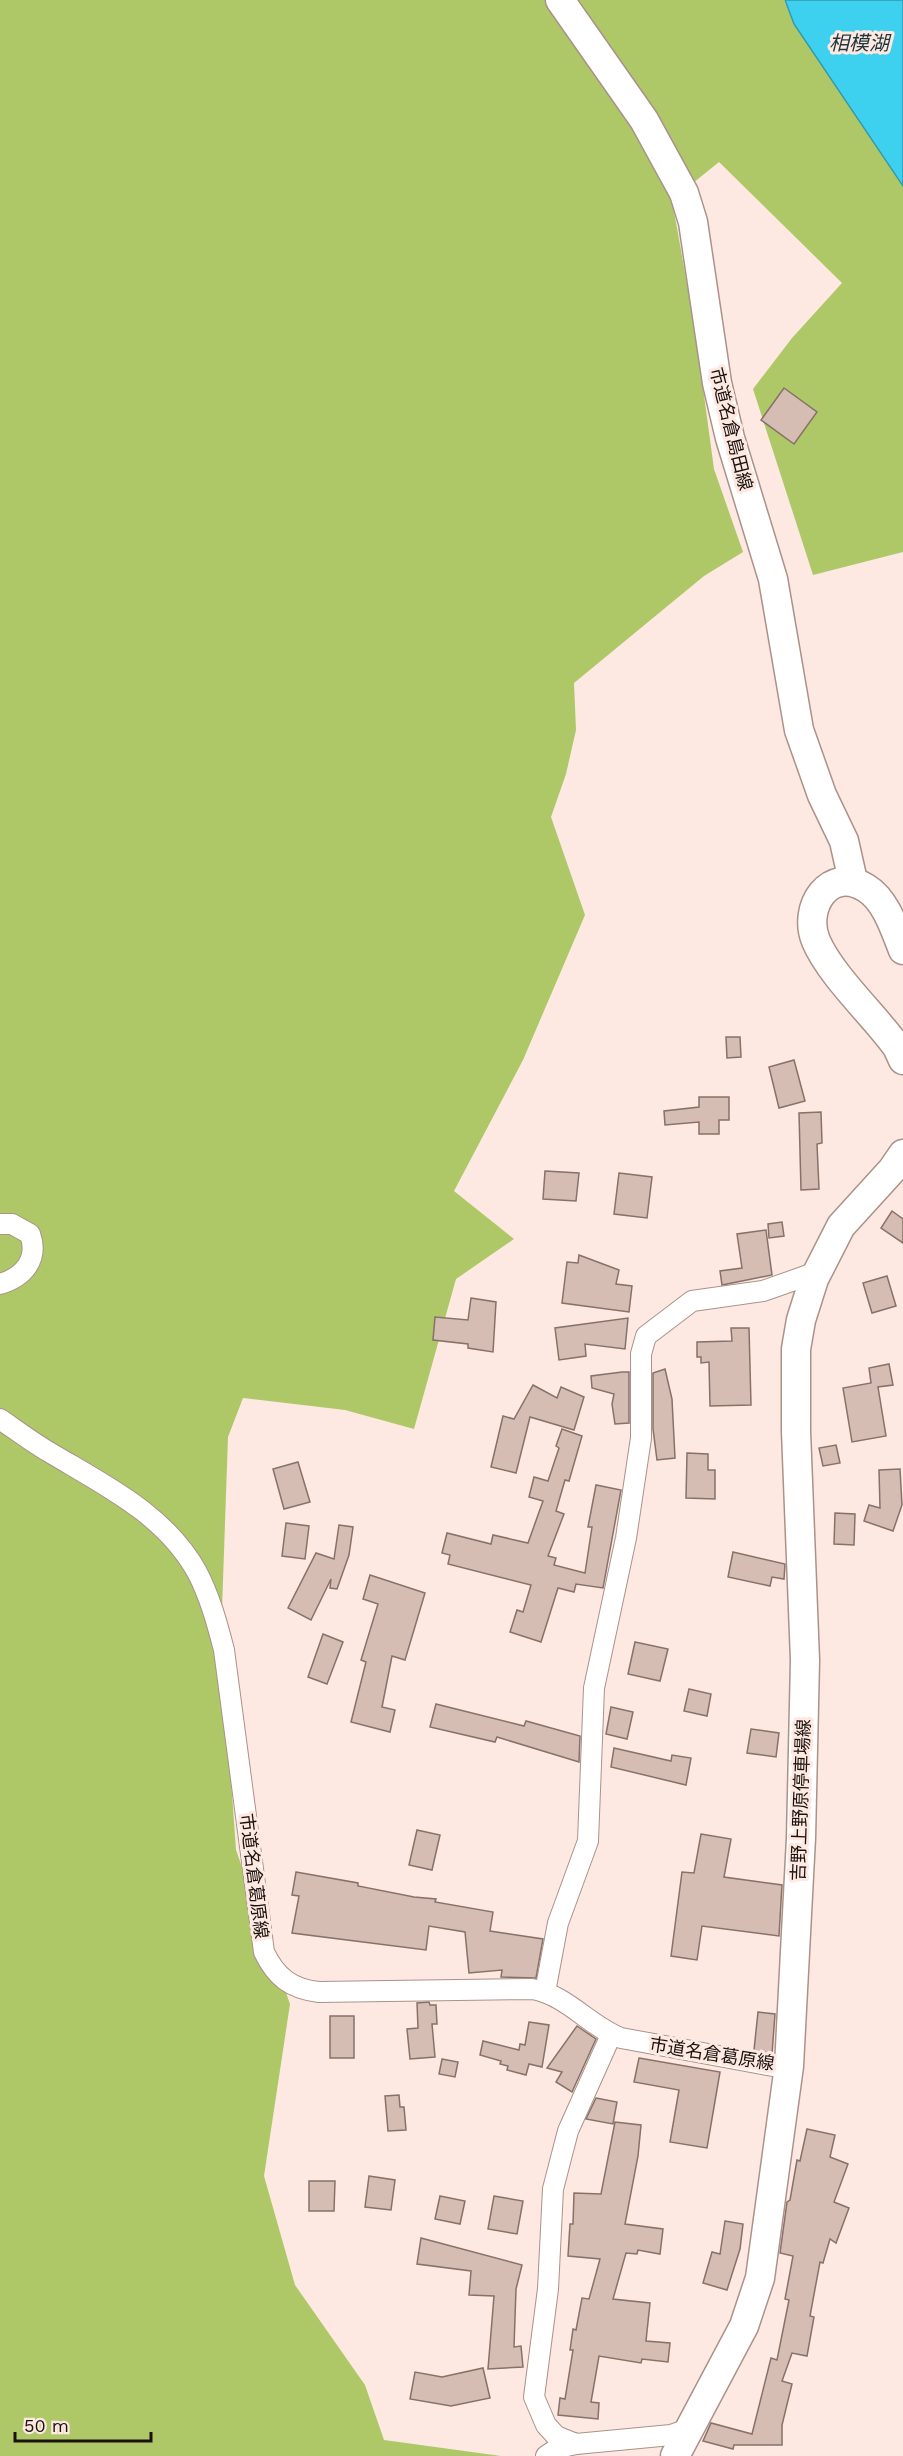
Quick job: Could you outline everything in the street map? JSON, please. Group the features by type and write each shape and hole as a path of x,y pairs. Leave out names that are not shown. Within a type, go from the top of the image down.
{"main road":[{"name":"市道名倉島田線","path":"560,0 644,120 684,193 693,222 717,383 730,438 773,579 799,730 822,795 843,841 853,881"},
{"path":"903,950 881,903 868,888 853,881 837,882 825,888 816,900 812,918 815,940 829,964 897,1047 903,1060"},
{"name":"吉野上野原停車場線","path":"675,2456 744,2326 760,2278 789,2066 801,1838 804,1660 796,1349 801,1320 817,1272 841,1226 892,1170 903,1154"}],"street":[{"path":"0,1224 12,1224 30,1234 33,1252 26,1269 13,1280 0,1284"},
{"path":"544,1992 558,1923 588,1841 589,1754 594,1688 626,1538 641,1438 641,1354 646,1336 692,1301 763,1291 817,1272"},
{"name":"市道名倉葛原線","path":"0,1419 48,1452 122,1495 171,1536 196,1571 214,1614 226,1659 264,1952 272,1968 283,1980 305,1991 319,1992 505,1989 544,1992 562,2000 611,2035 632,2041 773,2066 789,2066"},
{"path":"576,2444 556,2436 546,2425 534,2397 548,2289 553,2189 568,2131 611,2035"},
{"path":"546,2456 558,2448 576,2444 671,2435 689,2428"}],"green space":[{"path":"0,0 784,0 794,24 903,186 903,552 813,575 753,389 792,338 842,283 719,162 672,200 695,329 714,469 743,552 704,576 574,683 576,730 566,774 551,817 585,915 523,1060 454,1191 514,1239 456,1279 414,1429 345,1410 243,1398 228,1437 221,1638 236,1850 290,2004 264,2176 295,2285 365,2385 384,2440 501,2456 0,2456"}],"water":[{"name":"相模湖","path":"785,0 903,0 903,186 794,24"}],"building":[{"path":"784,388 817,412 794,444 761,420"},
{"path":"726,1037 740,1037 741,1057 727,1058"},
{"path":"794,1060 805,1101 779,1108 769,1067"},
{"path":"699,1097 729,1097 729,1120 719,1120 719,1134 699,1134 699,1122 665,1125 664,1111 699,1107"},
{"path":"821,1112 822,1143 817,1144 819,1189 801,1190 799,1113"},
{"path":"545,1171 579,1173 576,1201 543,1199"},
{"path":"619,1173 652,1177 647,1218 614,1214"},
{"path":"892,1211 903,1219 903,1243 881,1228"},
{"path":"782,1222 784,1236 769,1238 768,1224"},
{"path":"766,1230 772,1275 722,1285 720,1271 742,1268 737,1234"},
{"path":"579,1255 619,1270 616,1284 632,1286 629,1312 562,1303 567,1262 578,1263"},
{"path":"887,1276 896,1306 872,1313 863,1283"},
{"path":"471,1298 496,1302 493,1352 468,1348 468,1344 433,1340 435,1317 468,1320"},
{"path":"628,1318 625,1349 585,1344 586,1356 559,1360 555,1328"},
{"path":"731,1328 749,1328 751,1405 710,1406 709,1362 701,1363 701,1357 697,1357 697,1342 732,1341"},
{"path":"889,1364 893,1385 878,1387 886,1436 852,1442 843,1388 871,1383 869,1368"},
{"path":"665,1369 672,1399 675,1458 657,1460 653,1429 653,1373"},
{"path":"629,1372 629,1423 615,1424 612,1404 614,1394 592,1388 591,1376"},
{"path":"533,1385 557,1398 561,1387 584,1397 574,1430 530,1417 516,1473 491,1467 503,1416 514,1419"},
{"path":"562,1429 582,1436 569,1481 565,1480 556,1511 564,1514 548,1556 556,1558 554,1565 585,1573 592,1527 588,1527 596,1485 621,1490 603,1588 576,1584 574,1592 558,1588 541,1642 510,1632 517,1610 523,1612 531,1585 448,1564 450,1555 442,1553 447,1533 491,1544 493,1535 528,1543 543,1501 529,1497 534,1477 548,1481 559,1448 556,1446"},
{"path":"836,1445 840,1463 823,1466 819,1448"},
{"path":"687,1453 708,1454 708,1470 715,1470 715,1499 686,1498"},
{"path":"298,1462 310,1502 284,1509 273,1469"},
{"path":"900,1469 902,1505 893,1531 864,1521 869,1505 880,1508 879,1470"},
{"path":"835,1513 855,1514 854,1545 834,1544"},
{"path":"286,1523 309,1526 305,1559 282,1556"},
{"path":"339,1525 353,1527 349,1555 337,1589 330,1588 331,1579 311,1620 288,1608 316,1553 334,1559"},
{"path":"733,1552 785,1564 784,1579 772,1577 770,1586 728,1577"},
{"path":"370,1575 425,1593 405,1660 392,1656 382,1707 395,1710 390,1732 351,1722 366,1662 361,1660 378,1604 363,1599"},
{"path":"323,1634 343,1642 327,1684 308,1677"},
{"path":"635,1642 668,1649 660,1681 628,1674"},
{"path":"689,1689 711,1694 707,1716 684,1711"},
{"path":"436,1704 524,1726 526,1721 580,1736 579,1762 497,1737 495,1742 430,1727"},
{"path":"611,1707 633,1712 627,1739 606,1734"},
{"path":"751,1729 779,1733 776,1757 747,1753"},
{"path":"614,1748 671,1761 672,1755 691,1758 686,1785 611,1767"},
{"path":"417,1830 440,1835 432,1870 409,1865"},
{"path":"701,1834 731,1839 724,1877 782,1885 779,1936 702,1926 697,1960 671,1956 682,1872 694,1873"},
{"path":"296,1872 493,1912 490,1931 543,1939 536,1978 501,1977 502,1970 469,1973 465,1932 429,1926 426,1950 292,1933 299,1896 292,1895"},
{"path":"429,2002 430,2005 436,2005 437,2024 432,2024 435,2057 410,2059 407,2029 418,2028 417,2003"},
{"path":"758,2012 775,2014 772,2054 754,2050"},
{"path":"330,2016 354,2016 354,2058 330,2058"},
{"path":"529,2022 549,2025 542,2067 529,2064 526,2075 507,2070 508,2066 500,2064 501,2061 480,2055 483,2041 519,2050 520,2044 525,2045"},
{"path":"577,2026 596,2039 572,2092 556,2082 562,2072 547,2068"},
{"path":"639,2058 720,2072 707,2148 670,2142 679,2090 634,2082"},
{"path":"442,2059 458,2062 455,2077 439,2074"},
{"path":"399,2095 400,2107 404,2107 406,2130 388,2131 385,2096"},
{"path":"596,2098 617,2102 613,2124 586,2119"},
{"path":"615,2122 641,2125 638,2156 625,2224 663,2229 660,2254 638,2250 637,2254 626,2253 613,2299 650,2303 646,2341 670,2343 668,2362 642,2359 641,2363 599,2356 591,2402 599,2403 598,2419 558,2415 560,2398 565,2399 573,2350 570,2350 573,2329 576,2330 582,2298 589,2299 600,2259 568,2256 570,2224 573,2224 574,2193 601,2194"},
{"path":"807,2129 835,2135 830,2157 848,2164 834,2202 849,2208 836,2243 830,2239 823,2263 820,2262 810,2316 814,2317 807,2356 792,2353 782,2381 792,2384 782,2425 782,2445 734,2445 733,2449 703,2441 711,2423 752,2434 771,2358 777,2360 789,2300 785,2299 793,2256 780,2253 787,2202 790,2200 797,2160 800,2161"},
{"path":"369,2176 395,2180 391,2210 365,2207"},
{"path":"309,2181 335,2181 334,2211 309,2211"},
{"path":"440,2196 465,2201 460,2224 435,2219"},
{"path":"494,2196 523,2201 517,2234 488,2229"},
{"path":"725,2221 743,2224 740,2249 727,2290 703,2283 712,2252 720,2254"},
{"path":"421,2238 522,2265 516,2289 514,2347 521,2346 523,2367 488,2369 494,2296 469,2295 471,2271 417,2264"},
{"path":"483,2368 490,2398 451,2406 410,2399 415,2372 442,2377"}]}
